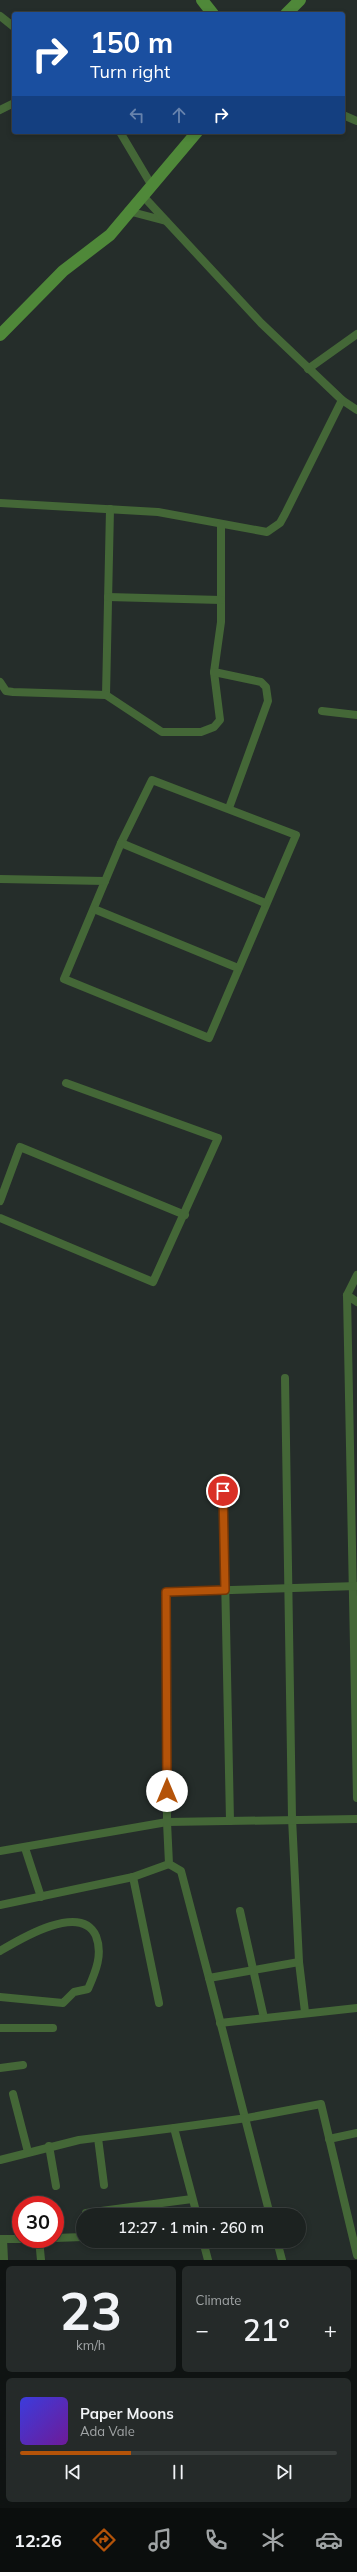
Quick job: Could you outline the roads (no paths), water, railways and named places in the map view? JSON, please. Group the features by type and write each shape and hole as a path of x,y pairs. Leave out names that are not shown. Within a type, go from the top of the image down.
{"street":[{"path":"202,0 211,12"},
{"path":"288,12 300,0"},
{"path":"0,16 12,25"},
{"path":"0,110 12,104"},
{"path":"345,116 357,121"},
{"path":"121,134 152,186"},
{"path":"0,336 63,271 110,234 128,211 152,186 195,134"},
{"path":"143,196 261,323 342,400 357,410"},
{"path":"128,211 167,222"},
{"path":"308,369 357,334"},
{"path":"0,503 158,512 267,532 280,523 342,400"},
{"path":"106,695 110,509"},
{"path":"0,682 6,691 13,692 106,695 162,732 206,731 218,724 220,720 214,672 221,622 221,524"},
{"path":"108,597 221,600"},
{"path":"214,672 261,682 268,694 264,713 229,808"},
{"path":"322,711 357,715"},
{"path":"152,780 229,808 296,834 265,902 209,1038 64,979 121,843 152,780"},
{"path":"121,843 265,902"},
{"path":"0,878 105,881"},
{"path":"94,909 238,968"},
{"path":"0,1218 153,1282 185,1215 218,1138 66,1083"},
{"path":"0,1201 20,1147 185,1215"},
{"path":"357,1275 347,1294 355,1586 357,1798"},
{"path":"347,1294 357,1302"},
{"path":"285,1378 292,1818 299,1962 305,2012"},
{"path":"223,1477 230,1821"},
{"path":"170,1864 167,1822 166,1592 355,1586"},
{"path":"0,1851 25,1848 167,1822 292,1818 357,1818"},
{"path":"25,1848 40,1896"},
{"path":"0,1905 133,1877 170,1864"},
{"path":"170,1864 181,1871 268,2208"},
{"path":"133,1877 159,2003"},
{"path":"240,1910 255,1969 264,2018"},
{"path":"0,1951 38,1931 53,1926 82,1922 89,1925 96,1937 99,1961 88,1989 74,1992 63,2003 0,1997"},
{"path":"209,1978 299,1962"},
{"path":"220,2023 305,2012 357,2008"},
{"path":"0,2028 54,2028"},
{"path":"0,2068 23,2065"},
{"path":"13,2094 28,2152"},
{"path":"0,2160 49,2146 246,2118 321,2104 355,2237 357,2255"},
{"path":"174,2128 195,2208"},
{"path":"329,2139 357,2133"},
{"path":"98,2138 104,2185"},
{"path":"49,2146 56,2186"},
{"path":"124,2208 192,2199"},
{"path":"64,2238 76,2237"},
{"path":"2,2239 4,2260"},
{"path":"40,2248 41,2260"},
{"path":"205,2248 208,2260"},
{"path":"279,2248 282,2260"}]}
